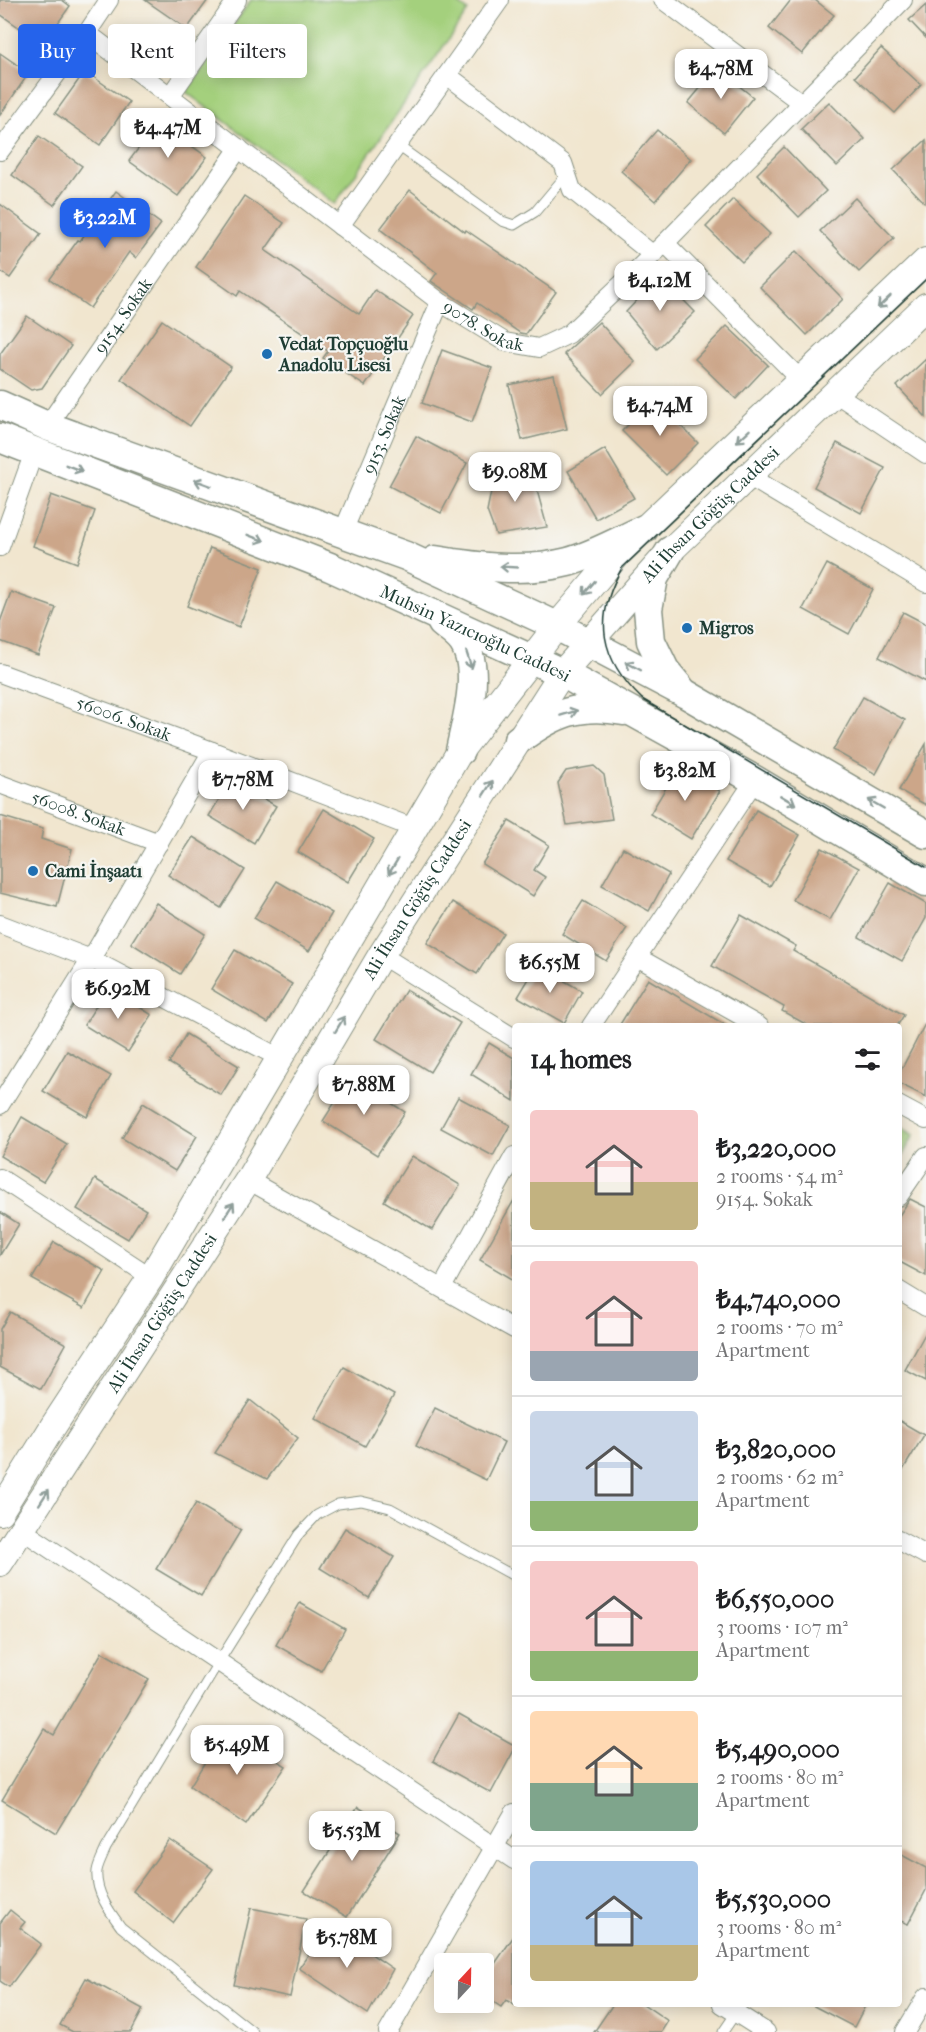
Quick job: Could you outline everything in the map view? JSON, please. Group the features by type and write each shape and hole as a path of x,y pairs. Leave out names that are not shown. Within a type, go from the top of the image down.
{"main road":[{"name":"Ali İhsan Göğüş Caddesi","path":"0,1512 151,1277 460,751 557,626 619,553 926,261"},
{"name":"Ali İhsan Göğüş Caddesi","path":"0,1563 248,1180 381,955 562,673 670,551 926,306"},
{"path":"0,405 47,426 406,556 557,626 686,694 926,834"},
{"name":"Muhsin Yazıcıoğlu Caddesi","path":"0,438 330,567 562,673 755,780 926,882"},
{"path":"406,556 468,565 522,568 568,562 644,529"},
{"path":"670,551 654,578 648,609 651,641 664,670 686,694"},
{"path":"434,615 463,642 472,669 471,697 460,751"},
{"path":"518,740 544,721 574,710 606,707 638,714"}],"street":[{"path":"170,96 237,0"},
{"path":"340,225 496,6 477,0"},
{"path":"663,0 803,104"},
{"name":"9078. Sokak","path":"96,40 440,302 505,342 539,348 569,334 659,248 903,0"},
{"path":"91,24 102,2"},
{"path":"447,75 563,163 572,190 659,248 802,381"},
{"path":"0,151 54,78"},
{"name":"9154. Sokak","path":"47,426 239,148"},
{"name":"9153. Sokak","path":"342,534 440,302"},
{"path":"835,393 926,454"},
{"path":"0,547 34,452"},
{"path":"748,476 926,583"},
{"name":"56006. Sokak","path":"0,673 416,829"},
{"path":"0,1105 91,959 212,751"},
{"path":"593,1023 755,780"},
{"name":"56008. Sokak","path":"0,784 159,843"},
{"path":"0,924 91,959 280,1058"},
{"path":"381,955 512,1037"},
{"path":"637,957 754,1023"},
{"path":"902,1107 926,1120"},
{"path":"902,1194 919,1182 926,1156"},
{"path":"442,1288 512,1160"},
{"path":"0,1178 151,1277"},
{"path":"248,1180 512,1328"},
{"path":"902,1292 926,1307"},
{"path":"22,1530 512,1859"},
{"path":"902,1542 926,1555"},
{"path":"388,2032 512,1817"},
{"path":"905,2032 926,1997"},
{"path":"733,2007 766,2032"}],"lane":[{"path":"397,146 502,221 514,225 535,212 567,174"},
{"path":"253,2032 122,1927 107,1909 100,1891 97,1870 106,1848 218,1663 300,1534 317,1515 338,1504 361,1501 390,1508 512,1575"},
{"path":"723,2032 733,2007"}],"green space":[{"path":"251,0 454,0 468,11 335,204 186,92 207,62 207,78 307,78 307,24 234,24"},
{"path":"902,1128 914,1135 902,1157"}],"building":[{"path":"0,0 62,0 70,6 57,24 18,24 18,27 0,14"},
{"path":"145,0 208,0 191,24 180,24"},
{"path":"791,0 815,0 834,15 802,54 769,28"},
{"path":"926,5 926,38 909,20"},
{"path":"881,48 921,85 895,113 855,77"},
{"path":"0,53 18,65 18,78 26,78 0,115"},
{"path":"717,68 753,97 724,133 688,103"},
{"path":"80,78 95,78 129,102 100,145 55,113"},
{"path":"829,102 865,139 837,166 801,129"},
{"path":"158,122 207,157 178,196 129,161"},
{"path":"657,130 691,159 655,201 621,171"},
{"path":"39,136 82,166 54,205 12,175"},
{"path":"926,140 926,204 893,170"},
{"path":"784,147 826,191 799,217 757,174"},
{"path":"410,190 465,232 466,230 556,292 526,334 520,333 477,303 473,309 431,281 437,273 380,229"},
{"path":"116,191 161,224 136,258 129,252 90,308 50,279"},
{"path":"244,196 284,223 265,250 359,314 375,290 413,316 365,386 323,358 328,351 240,291 237,296 196,267"},
{"path":"855,198 894,238 859,272 820,231"},
{"path":"733,199 770,234 742,262 706,227"},
{"path":"0,204 41,234 10,278 0,271"},
{"path":"796,251 843,299 807,335 760,287"},
{"path":"660,276 695,312 657,349 626,312"},
{"path":"27,316 71,346 42,388 31,390 0,369 0,354"},
{"path":"162,320 231,367 190,426 121,379"},
{"path":"599,322 635,362 602,394 564,354"},
{"path":"727,326 768,365 736,399 695,359"},
{"path":"442,350 492,368 472,422 422,403"},
{"path":"926,359 926,417 897,386"},
{"path":"554,375 567,429 522,440 509,385"},
{"path":"654,399 698,443 666,475 622,431"},
{"path":"416,436 467,463 441,513 389,486"},
{"path":"837,443 885,468 861,513 814,487"},
{"path":"605,449 634,498 596,519 568,471"},
{"path":"531,468 547,527 496,535 487,511 495,472"},
{"path":"51,495 95,511 77,563 33,546"},
{"path":"210,548 262,568 239,627 187,606"},
{"path":"827,564 873,589 849,634 803,609"},
{"path":"11,592 56,608 38,655 0,641 0,622"},
{"path":"903,612 926,624 926,682 879,657"},
{"path":"863,697 905,720 876,774 833,750"},
{"path":"926,744 926,805 899,790"},
{"path":"594,766 604,775 612,819 567,825 558,783 566,771"},
{"path":"679,766 720,791 691,839 650,814"},
{"path":"231,780 276,806 254,843 209,816"},
{"path":"324,809 374,839 348,882 298,852"},
{"path":"756,810 800,835 770,886 726,861"},
{"name":"Cami İnşaatı","path":"0,816 43,829 41,839 72,849 57,907 0,893"},
{"path":"509,821 549,845 534,870 545,877 533,896 482,864"},
{"path":"193,837 245,870 221,908 168,875"},
{"path":"623,848 669,874 649,911 602,885"},
{"path":"822,848 859,868 830,920 793,900"},
{"path":"277,881 332,913 309,951 254,918"},
{"path":"890,883 926,904 926,918 902,961 859,937"},
{"path":"583,901 627,928 606,961 562,934"},
{"path":"453,902 503,933 477,974 427,943"},
{"path":"156,903 205,934 180,974 131,943"},
{"path":"741,915 796,946 793,951 904,1015 899,1023 804,1023 782,1011 784,1007 712,966"},
{"path":"235,950 292,984 268,1023 211,989"},
{"path":"537,965 582,991 564,1023 518,997"},
{"path":"648,979 722,1023 621,1023"},
{"path":"108,987 152,1015 128,1052 84,1025"},
{"path":"406,990 460,1023 430,1072 376,1039"},
{"path":"926,1022 926,1097 902,1085 902,1068"},
{"path":"186,1034 239,1066 221,1095 169,1063"},
{"path":"489,1043 512,1057 512,1100 471,1074"},
{"path":"67,1051 111,1076 87,1117 43,1091"},
{"path":"351,1077 405,1112 377,1155 323,1121"},
{"path":"458,1097 510,1125 493,1156 441,1128"},
{"path":"143,1103 197,1136 175,1171 122,1138"},
{"path":"22,1117 67,1144 43,1182 0,1156"},
{"path":"412,1156 460,1185 432,1230 384,1201"},
{"path":"95,1179 146,1210 128,1239 77,1209"},
{"path":"910,1199 926,1207 926,1276 902,1263 902,1211"},
{"path":"512,1204 512,1279 480,1260"},
{"path":"0,1212 19,1224 0,1255"},
{"path":"54,1242 105,1271 84,1308 32,1279"},
{"path":"10,1312 66,1344 41,1389 0,1367 0,1329"},
{"path":"926,1332 926,1381 905,1370"},
{"path":"344,1367 394,1395 365,1446 315,1418"},
{"path":"250,1400 298,1438 267,1479 215,1453"},
{"path":"435,1408 504,1442 486,1480 416,1446"},
{"path":"902,1422 924,1435 902,1471"},
{"path":"196,1503 241,1530 201,1596 156,1569"},
{"path":"345,1528 394,1557 369,1598 320,1568"},
{"path":"300,1603 345,1629 321,1671 276,1645"},
{"path":"102,1652 149,1679 56,1833 2,1800 44,1729 54,1735"},
{"path":"459,1714 512,1744 512,1754 491,1793 433,1761"},
{"path":"226,1728 286,1766 246,1825 190,1786"},
{"path":"358,1807 400,1833 347,1917 304,1891"},
{"path":"170,1840 213,1869 173,1923 133,1891"},
{"path":"902,1855 926,1868 926,1890 908,1924 902,1922"},
{"path":"251,1908 306,1919 290,1997 234,1985"},
{"path":"10,1910 25,1922 20,1928 41,1944 9,1987 0,1981 0,1923"},
{"path":"329,1925 393,1969 368,2014 299,1968"},
{"path":"512,1939 512,2004 506,2000 501,2007 494,2002 494,1965"},
{"path":"86,1978 143,2009 131,2032 73,2032 60,2025"},
{"path":"611,2007 647,2007 668,2021 661,2032 594,2032"},
{"path":"816,2007 864,2007 854,2027"}],"tram line":[{"path":"926,279 622,568 607,604 605,621 605,637 617,669 642,699 926,867"}],"place":[{"name":"Vedat Topçuoğlu Anadolu Lisesi","path":"267,354"},
{"name":"Migros","path":"687,628"},
{"name":"Cami İnşaatı","path":"33,871"}]}
